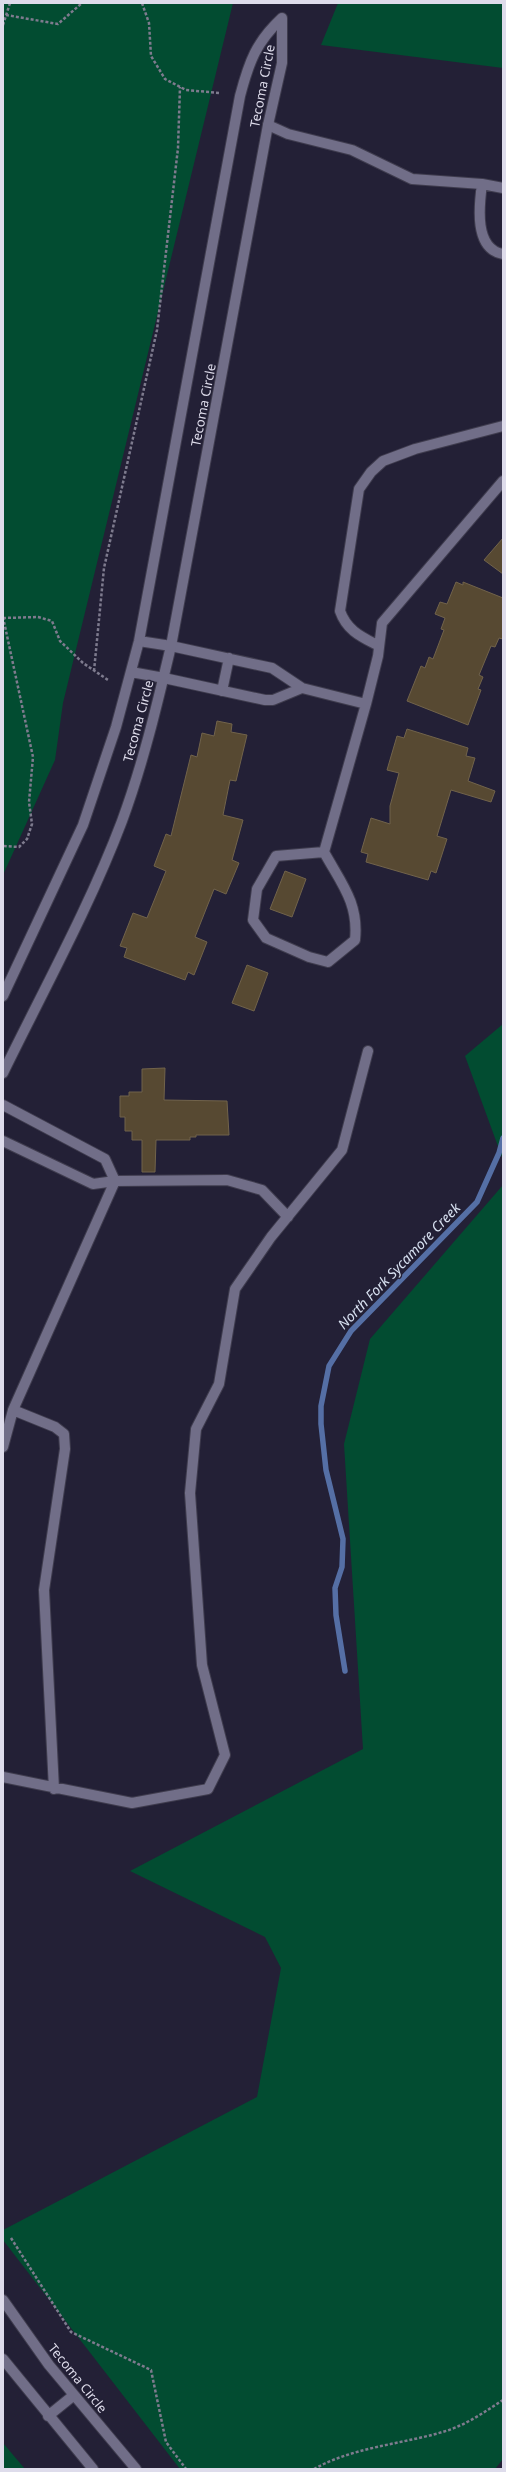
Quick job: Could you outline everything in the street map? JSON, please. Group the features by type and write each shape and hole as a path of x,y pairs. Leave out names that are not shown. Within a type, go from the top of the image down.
{"street":[{"name":"Tecoma Circle","path":"3,996 83,825 116,727 139,641 240,96 249,63 260,42 282,18 282,63 268,125 164,678 145,749 122,822 92,890 3,1072"},
{"path":"268,125 288,134 352,150 412,179 482,184 503,188"},
{"path":"482,184 479,203 482,231 486,246 494,252 503,254"},
{"path":"379,646 350,629 344,623 340,611 359,490 371,472 383,461 415,449 503,426"},
{"path":"324,852 276,856 257,889 253,920 266,938 309,957 328,962 355,940 357,921 352,903 324,852 366,704 379,646 382,623 503,481"},
{"path":"139,641 171,646 272,668 302,688 366,704"},
{"path":"222,690 229,658"},
{"path":"131,672 273,700 302,688"},
{"path":"3,1777 54,1789 132,1803 208,1789 225,1755 202,1665 190,1493 196,1429 219,1384 235,1290 288,1218 342,1150 368,1051"},
{"path":"3,1105 105,1159 116,1181"},
{"path":"3,1141 93,1184 116,1181 227,1180 262,1190 288,1218"},
{"path":"3,1447 13,1410 116,1181"},
{"path":"13,1410 55,1427 64,1434 65,1449 44,1590 54,1789"},
{"name":"Tecoma Circle","path":"3,2300 74,2395 136,2469"},
{"path":"3,2359 48,2416 93,2469"},
{"path":"48,2416 74,2395"}],"path":[{"path":"3,24 10,3"},
{"path":"6,15 58,24 82,3"},
{"path":"142,3 149,23 150,56 165,79 186,90 220,93"},
{"path":"94,671 104,568 157,330 178,148 180,87"},
{"path":"3,846 19,847 27,839 32,824 29,802 33,757 3,618 38,617 52,621 60,641 94,671 108,680"},
{"path":"11,2238 71,2332 151,2370 166,2442 186,2469"},
{"path":"314,2469 342,2458 450,2429 472,2420 503,2400"}],"green space":[{"path":"3,3 233,3 63,703 55,760 3,875"},
{"path":"338,3 503,3 503,68 321,45"},
{"path":"503,1024 503,1160 465,1056"},
{"path":"503,1185 503,2459 495,2469 180,2469 3,2240 3,2230 257,2097 281,1968 265,1937 130,1871 363,1749 344,1444 370,1339"},
{"path":"3,2443 25,2469 3,2469"}],"building":[{"path":"503,538 503,574 484,560"},
{"path":"456,582 463,585 463,582 503,598 503,639 499,638 495,647 491,646 479,675 483,677 478,689 481,690 468,725 407,701 421,666 425,668 429,657 433,659 444,630 441,629 445,618 435,614 440,602 447,604"},
{"path":"217,721 232,724 231,732 247,735 236,781 230,780 223,815 243,820 232,860 239,863 226,894 214,889 195,937 207,942 194,975 188,972 185,980 124,957 127,948 120,946 133,913 147,918 166,871 154,866 166,834 171,836 191,755 197,757 202,733 214,736"},
{"path":"407,729 468,748 466,756 475,758 468,781 495,791 491,802 451,790 437,836 447,839 436,873 431,871 428,880 366,862 368,854 361,852 371,818 390,824 390,806 399,773 387,770 397,736 404,738"},
{"path":"285,871 306,879 292,917 270,909"},
{"path":"247,965 268,973 254,1011 232,1003"},
{"path":"165,1068 164,1100 227,1101 229,1135 196,1135 196,1137 190,1137 190,1140 156,1140 155,1172 142,1172 142,1140 132,1140 132,1131 125,1131 125,1117 120,1117 120,1096 129,1096 129,1092 142,1092 142,1069"}],"waterway":[{"name":"North Fork Sycamore Creek","path":"345,1671 336,1615 335,1588 342,1567 343,1539 326,1470 321,1424 321,1406 329,1366 351,1331 477,1202 499,1153 503,1138"}]}
